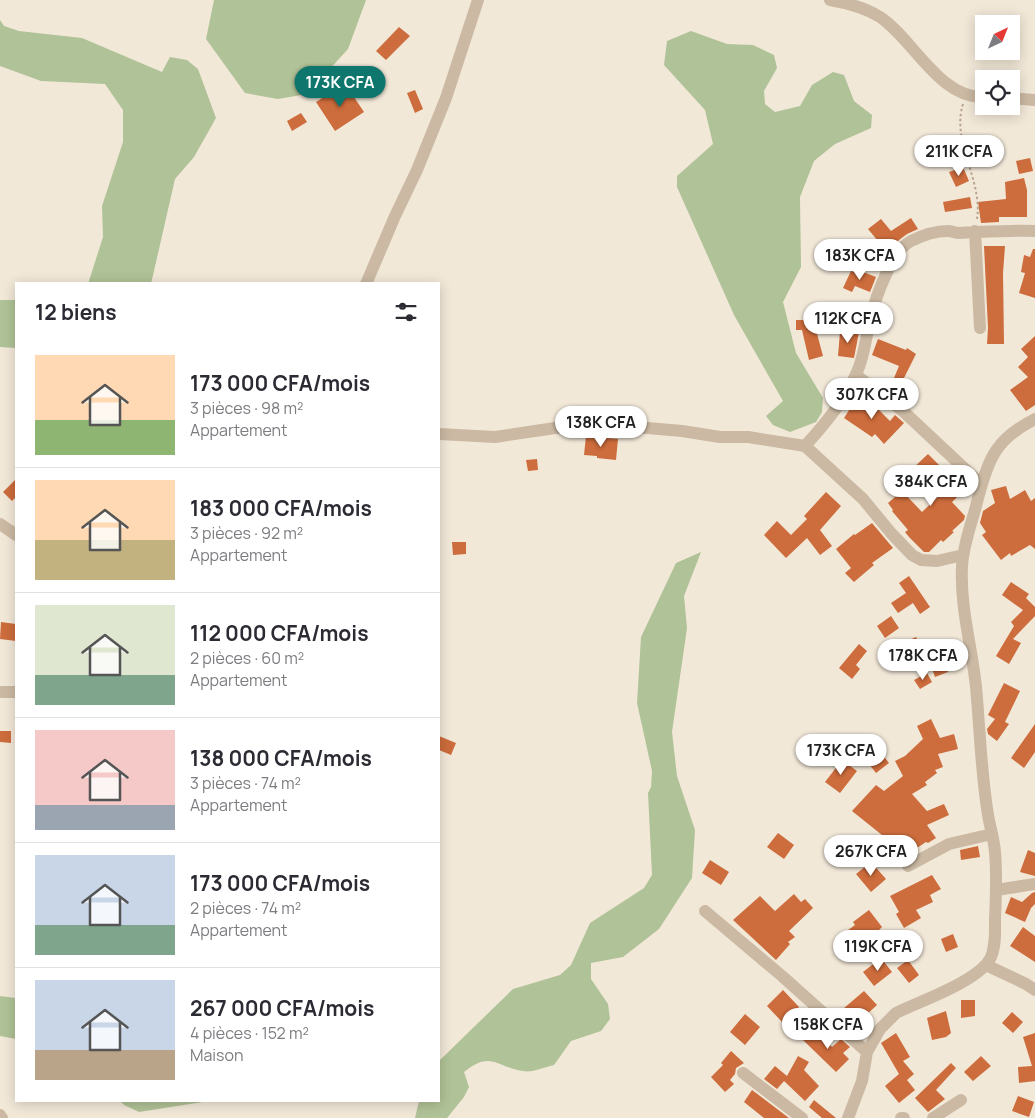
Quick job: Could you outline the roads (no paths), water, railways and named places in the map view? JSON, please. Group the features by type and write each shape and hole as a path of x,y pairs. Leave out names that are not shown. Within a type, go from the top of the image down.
{"street":[{"path":"367,282 417,170 446,98 478,0"},
{"path":"830,0 865,8 881,18 896,29 938,76 966,95 975,96"},
{"path":"1020,99 1035,100"},
{"path":"805,446 840,403 856,374 878,295 900,250 910,241 946,231 957,233 1003,230 1035,231"},
{"path":"975,231 979,278 980,328"},
{"path":"856,374 904,412 981,484"},
{"path":"848,1118 862,1081 867,1052 880,1029 896,1014 977,973 992,956 996,890 995,850 982,771 974,672 966,627 962,569 963,555 981,484 990,458 1015,430 1035,419"},
{"path":"440,434 495,437 555,428 613,425 682,431 720,437 748,437 805,446 864,499 912,556 921,560 937,562 963,555"},
{"path":"0,524 15,534"},
{"path":"0,692 15,692"},
{"path":"908,866 949,844 992,834"},
{"path":"996,890 1035,884"},
{"path":"705,911 782,976 867,1052"},
{"path":"986,965 1035,990"},
{"path":"743,1073 802,1118"},
{"path":"933,1118 961,1100"}]}
